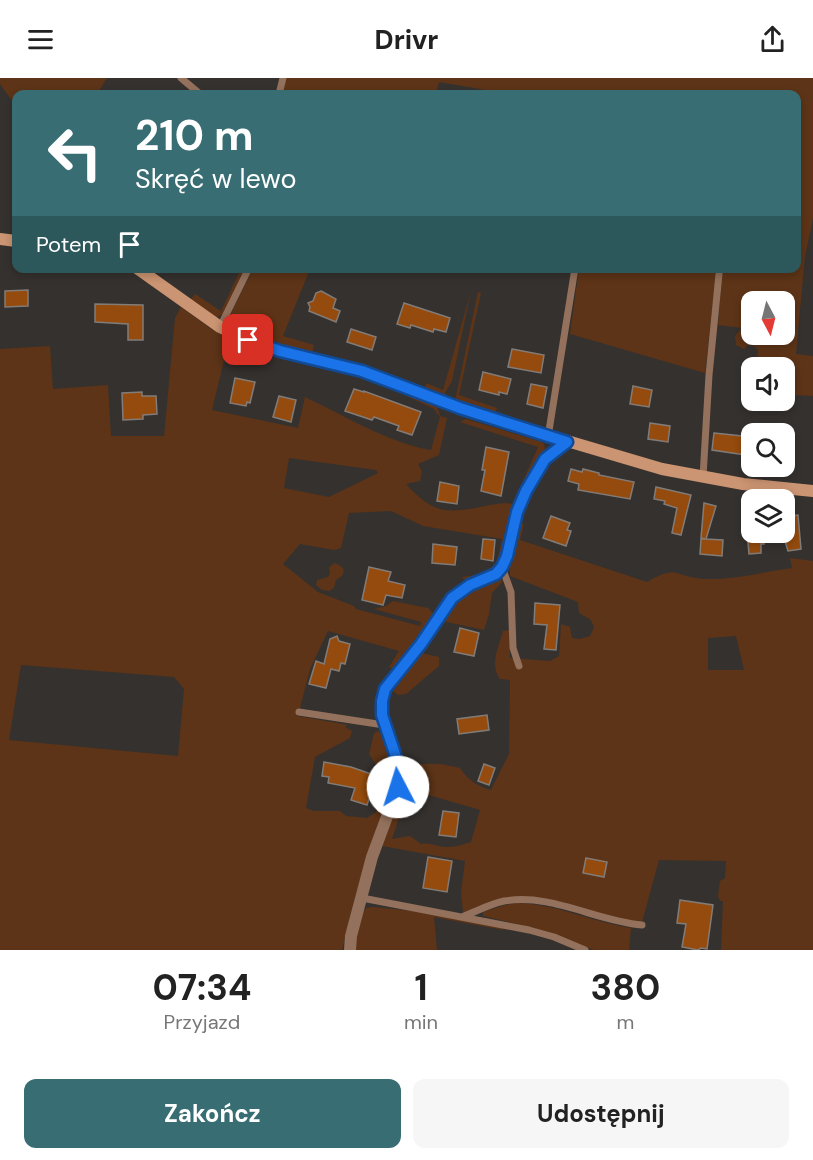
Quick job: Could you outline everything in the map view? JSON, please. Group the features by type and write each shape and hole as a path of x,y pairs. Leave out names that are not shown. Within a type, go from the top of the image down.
{"street":[{"path":"144,273 220,327 260,345 362,371 460,408 548,437 703,478 813,491"},
{"path":"350,950 351,936 372,857 398,787 395,754 384,725 382,701 385,689 421,644 444,607 460,591 496,574 502,567 507,556 517,512 526,491 545,459 567,442"}],"lane":[{"path":"181,78 195,90"},
{"path":"220,327 247,273"},
{"path":"548,437 574,273"},
{"path":"703,478 709,375 719,274"},
{"path":"502,567 511,592 513,648 519,666"},
{"path":"299,712 384,725"},
{"path":"362,898 529,930 554,937 585,950"},
{"path":"464,916 504,901 523,900 563,906 620,923 642,925"}],"shaded area":[{"path":"0,78 107,78 100,90 12,90 12,100 0,84"},
{"path":"286,78 813,78 813,218 805,256 796,354 813,356 813,396 795,395 795,357 758,357 758,350 753,345 795,345 795,291 741,291 741,328 718,325 722,273 801,273 801,90 486,90 439,82 437,90 283,90"},
{"path":"239,273 243,273 223,314 216,318 190,300 195,294 221,311"},
{"path":"251,273 308,273 283,336 314,345 312,353 267,341 230,326 229,317"},
{"path":"578,273 716,274 705,373 570,334"},
{"path":"471,291 452,381 443,396 425,390 426,383 443,390"},
{"path":"478,292 481,293 459,395 497,408 496,411 488,412 455,401"},
{"path":"181,307 213,330 260,353 228,344 212,410 298,428 305,397 383,435 431,450 440,417 434,409 379,383 437,406 440,416 447,418 439,455 418,464 422,471 420,481 406,484 424,501 441,509 460,510 499,503 513,504 538,447 460,422 466,419 542,442 545,449 516,505 499,564 492,571 480,577 466,580 461,577 480,573 493,566 497,560 502,539 423,526 391,511 349,513 341,548 334,550 300,544 283,564 318,592 354,606 356,609 420,626 421,622 374,609 386,606 393,601 428,608 434,614 419,639 393,669 389,667 399,651 328,631 310,669 298,716 348,725 345,727 352,731 350,738 315,757 306,808 314,811 340,811 346,816 367,818 376,812 382,782 369,754 374,733 378,731 388,748 392,771 393,784 355,897 342,950 0,950 0,349 50,346 53,389 108,385 111,436 164,436 175,318","holes":["289,458 376,470 378,473 329,497 284,488","21,665 174,677 184,689 178,756 9,740"]},
{"path":"741,329 741,345 749,345 744,349 736,345 735,336"},
{"path":"524,524 520,540 647,582 671,573 704,579 737,577 792,568 790,558 813,561 813,950 721,950 723,901 720,901 718,896 720,881 725,878 726,861 659,860 642,922 614,918 570,904 526,897 463,912 461,893 465,861 382,846 399,802 404,803 392,839 410,836 421,844 446,847 471,842 480,810 415,791 417,764 441,764 460,768 473,782 491,790 509,754 510,680 500,679 495,668 503,631 509,630 510,658 550,661 559,656 561,624 570,627 572,638 580,639 590,636 594,627 591,620 579,613 578,602 510,576 511,558 518,525","holes":["736,636 744,670 708,670 708,638"]},
{"path":"335,563 342,567 344,571 342,576 336,580 334,588 329,591 322,590 316,585 317,580 328,577 329,567"},
{"path":"497,577 503,581 492,593 484,630 442,621 458,598"},
{"path":"422,653 439,657 439,666 406,694 398,695 393,691"},
{"path":"517,903 546,906 631,928 629,950 594,950 534,928 483,916 483,912"},
{"path":"366,908 434,913 503,930 434,917 437,950 353,950"}],"building":[{"path":"28,290 28,306 5,307 5,291"},
{"path":"321,291 336,299 333,308 340,311 336,322 309,311 308,303 313,301 316,293"},
{"path":"404,303 450,318 446,332 434,329 433,332 411,325 410,328 397,324"},
{"path":"95,304 143,305 143,340 128,340 128,324 95,322"},
{"path":"351,329 376,337 372,350 347,342"},
{"path":"512,349 544,355 541,373 508,367"},
{"path":"483,372 511,379 507,394 499,392 499,395 479,390"},
{"path":"235,378 255,382 250,403 247,402 246,406 230,403"},
{"path":"531,384 547,387 543,408 527,404"},
{"path":"633,386 652,390 649,407 630,404"},
{"path":"354,389 421,412 412,435 397,430 399,426 374,417 372,420 345,411"},
{"path":"142,392 142,396 156,396 157,414 143,415 143,419 123,420 122,393"},
{"path":"279,396 296,400 291,422 273,417"},
{"path":"650,423 670,426 668,442 648,439"},
{"path":"714,433 741,436 741,454 712,450"},
{"path":"486,447 509,452 501,496 481,491"},
{"path":"571,469 582,472 583,469 599,473 599,475 634,482 630,499 578,490 579,484 568,481"},
{"path":"440,482 459,486 457,504 437,501"},
{"path":"656,487 691,495 681,535 672,533 677,508 664,504 665,501 654,499"},
{"path":"704,503 716,506 706,539 723,540 722,556 700,554 701,539 705,539 701,538"},
{"path":"795,515 798,515 801,549 788,551 786,543 795,543"},
{"path":"551,516 570,523 567,530 571,531 566,546 543,538"},
{"path":"483,539 495,540 493,561 481,559"},
{"path":"748,543 764,543 761,544 761,553 749,554"},
{"path":"433,544 457,547 455,565 432,563"},
{"path":"369,567 391,572 388,581 405,585 402,598 386,595 383,605 362,600"},
{"path":"535,603 560,605 556,650 544,649 547,625 534,624"},
{"path":"460,628 479,633 474,656 454,652"},
{"path":"337,636 339,641 350,644 345,664 341,663 339,671 331,669 326,688 309,684 316,661 324,664 330,639"},
{"path":"487,715 489,730 459,734 457,719"},
{"path":"324,762 351,767 377,776 367,805 351,800 355,788 328,783 329,777 322,776"},
{"path":"484,764 495,768 489,785 478,781"},
{"path":"443,811 459,813 456,837 439,835"},
{"path":"428,857 452,861 447,892 423,888"},
{"path":"586,858 607,862 604,877 583,873"},
{"path":"680,900 713,905 707,949 682,947 686,924 677,923"}],"route":[{"path":"248,340 280,351 362,371 460,408 567,442 545,459 526,491 517,512 507,556 502,567 496,574 470,585 452,598 421,644 385,689 382,715 395,754 398,787"}]}
